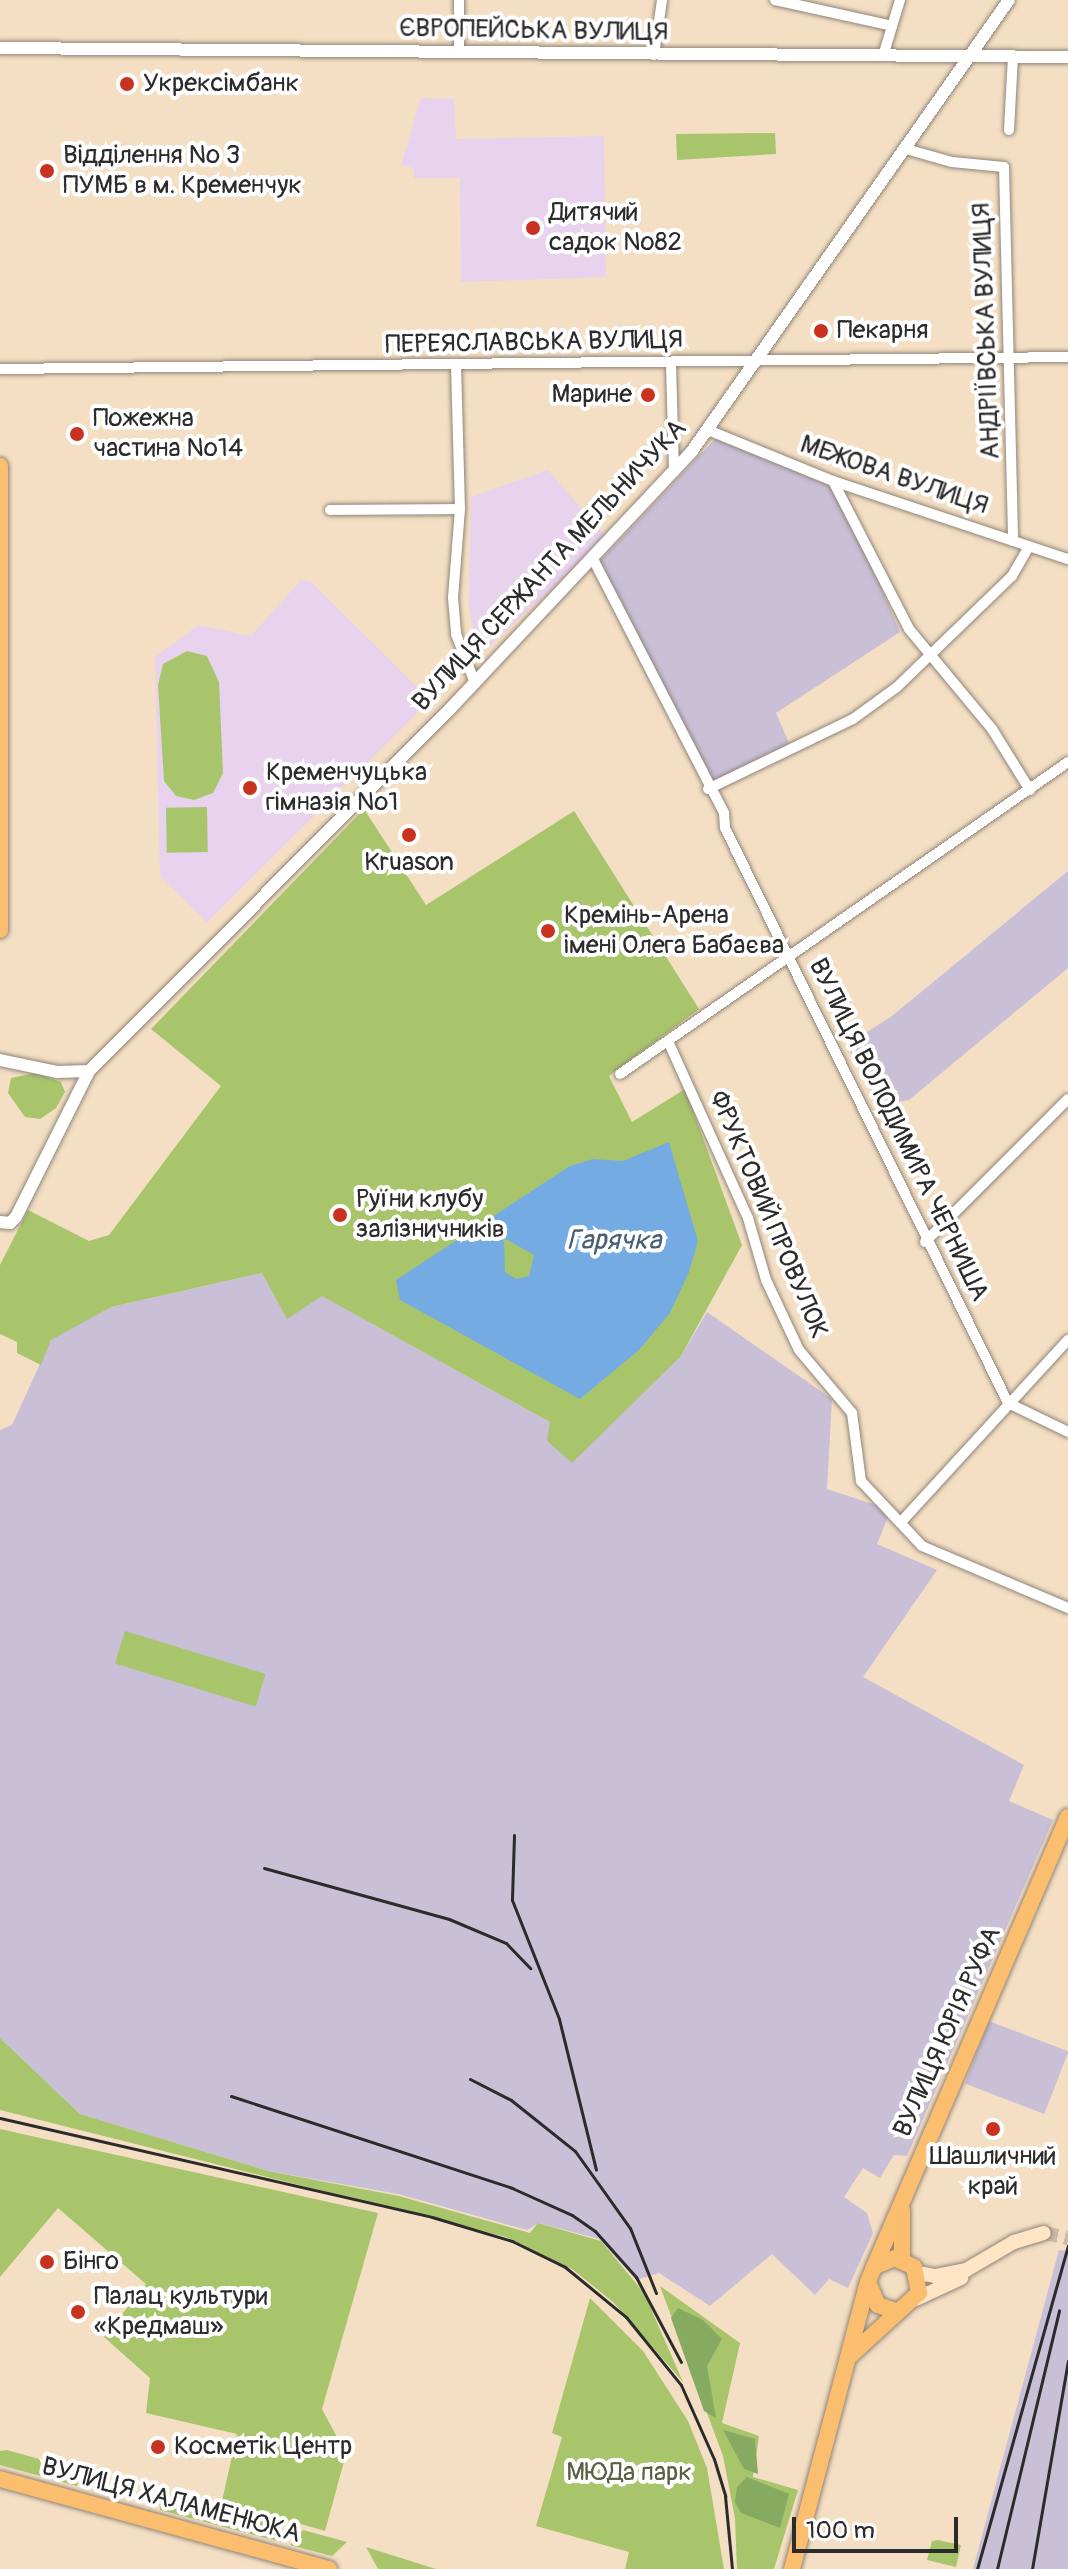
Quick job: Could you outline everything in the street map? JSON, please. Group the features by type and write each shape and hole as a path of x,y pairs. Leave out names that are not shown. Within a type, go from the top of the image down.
{"main road":[{"path":"0,466 0,930"},
{"name":"ВУЛИЦЯ ЮРІЯ РУФА","path":"792,2569 871,2274 910,2174 1068,1817"},
{"path":"902,2259 900,2220 910,2174"},
{"path":"847,2359 895,2311 1014,2242 1044,2233"},
{"path":"895,2311 878,2305 871,2274 887,2259 902,2259 918,2273 946,2275 977,2265"},
{"path":"916,2299 918,2273"},
{"name":"ВУЛИЦЯ ХАЛАМЕНЮКА","path":"0,2479 329,2569"}],"street":[{"path":"459,0 459,53"},
{"path":"654,55 662,0"},
{"path":"775,0 892,26"},
{"path":"883,56 900,0"},
{"name":"ВУЛИЦЯ СЕРЖАНТА МЕЛЬНИЧУКА","path":"0,1222 10,1223 16,1217 89,1071 475,683 674,472 708,430 1009,0"},
{"name":"ЄВРОПЕЙСЬКА ВУЛИЦЯ","path":"0,48 1068,57"},
{"path":"1009,130 1013,57"},
{"name":"АНДРІЇВСЬКА ВУЛИЦЯ","path":"906,149 952,162 1004,167 1007,359 1012,383 1013,541"},
{"name":"ПЕРЕЯСЛАВСЬКА ВУЛИЦЯ","path":"0,369 671,364 1068,357"},
{"path":"671,364 674,472"},
{"path":"456,366 460,509 453,598 456,634 475,683"},
{"name":"МЕЖОВА ВУЛИЦЯ","path":"708,430 833,481 1068,559"},
{"path":"833,481 909,629 992,729 1030,790"},
{"path":"330,510 460,509"},
{"path":"708,789 853,719 933,656 1012,576 1029,546"},
{"name":"ВУЛИЦЯ ВОЛОДИМИРА ЧЕРНИША","path":"593,559 791,956 925,1242 1008,1403"},
{"path":"620,1074 1068,762"},
{"name":"ФРУКТОВИЙ ПРОВУЛОК","path":"668,1041 748,1218 766,1280 799,1350 852,1413 861,1481 902,1521 922,1546 1068,1608"},
{"path":"0,1060 57,1072 89,1071"},
{"path":"925,1242 1068,1099"},
{"path":"902,1521 1068,1340"},
{"path":"1008,1403 1068,1432"}],"shaded area":[{"name":"Дитячий садок №82","path":"421,98 454,99 456,139 604,136 606,277 461,282 460,178 414,178 414,168 401,165"},
{"path":"715,439 832,486 851,517 900,632 776,713 790,745 713,783 599,562"},
{"path":"548,470 606,537 478,657 469,606 471,497"},
{"name":"Кременчуцька гімназія №1","path":"301,580 310,581 430,700 207,922 160,876 155,657 199,625 251,636"},
{"path":"1068,871 1068,968 909,1100 879,1105 847,1045 892,1016"},
{"path":"262,1273 287,1318 321,1295 550,1422 681,1356 707,1312 832,1399 827,1489 891,1510 877,1544 937,1570 863,1677 1024,1765 1009,1801 1053,1820 907,2156 894,2155 880,2178 863,2168 844,2197 867,2213 873,2233 848,2288 829,2279 815,2295 772,2254 710,2306 659,2273 636,2280 599,2239 539,2223 527,2230 398,2194 268,2171 80,2114 0,2038 0,1430 12,1425 51,1340 67,1328 111,1307"},
{"path":"989,2021 1068,2051 1044,2114 965,2084"},
{"path":"1059,2250 1068,2251 1068,2569 973,2569"}],"green space":[{"path":"775,133 776,154 677,160 676,134"},
{"path":"187,651 207,656 219,682 223,773 213,793 194,800 176,796 164,781 158,685 163,664"},
{"path":"207,807 208,852 167,853 166,808"},
{"path":"364,809 426,905 574,811 699,1009 609,1076 632,1122 685,1089 742,1245 681,1356 572,1463 547,1441 550,1422 322,1296 287,1319 262,1273 111,1307 51,1340 41,1365 17,1353 17,1342 0,1334 0,1265 28,1210 89,1241 109,1235 221,1086 151,1029"},
{"path":"35,1073 61,1082 65,1092 56,1108 40,1119 25,1117 8,1093 11,1078"},
{"path":"125,1631 266,1674 256,1706 115,1664"},
{"path":"0,2038 80,2114 268,2171 399,2196 530,2233 538,2223 601,2241 644,2293 683,2382 613,2302 572,2269 506,2237 0,2110"},
{"path":"0,2129 378,2213 322,2409 346,2454 325,2531 222,2501 237,2434 146,2413 150,2378 104,2337 146,2284 58,2208 0,2277"},
{"path":"660,2286 740,2343 722,2423 759,2436 753,2477 798,2490 774,2569 737,2569 735,2518 723,2456"},
{"name":"МЮДа парк","path":"590,2298 643,2351 688,2421 707,2468 724,2569 625,2569 629,2552 536,2526 562,2437 552,2433"},
{"path":"678,2308 703,2320 722,2339 707,2366 716,2418 704,2411 671,2318"},
{"path":"723,2430 755,2439 758,2474 744,2469"},
{"path":"7,2450 82,2471 77,2486 0,2465 0,2451"},
{"path":"747,2477 789,2494 780,2528 741,2513 735,2502 737,2487"},
{"path":"165,2493 278,2523 281,2542 160,2510 159,2498"},
{"path":"303,2530 347,2542 332,2556 290,2545"},
{"path":"932,2541 961,2545 956,2567 927,2560"},
{"path":"366,2547 436,2569 378,2569"}],"water":[{"name":"Гарячка","path":"669,1142 698,1241 689,1272 670,1313 639,1350 580,1399 400,1300 396,1280 570,1166 593,1159 623,1161","holes":["504,1238 534,1255 529,1276 516,1279 505,1272"]}],"tunnel":[{"path":"1044,2233 1068,2238"}],"railway":[{"path":"514,1835 512,1900 559,2019 596,2170"},
{"path":"264,1868 449,1919 506,1943 530,1968"},
{"path":"470,2079 511,2100 575,2151 630,2228 656,2293"},
{"path":"231,2096 512,2188 572,2215 595,2231 636,2277 681,2362"},
{"path":"0,2118 432,2217 512,2241 565,2267 626,2317 681,2385 714,2459 725,2496 732,2569"},
{"path":"977,2569 1068,2246"},
{"path":"997,2569 1059,2310"},
{"path":"1032,2569 1068,2361"}],"place":[{"name":"Укрексімбанк","path":"127,84"},
{"name":"Відділення № 3 ПУМБ в м. Кременчук","path":"47,171"},
{"name":"Дитячий садок №82","path":"533,228"},
{"name":"Пекарня","path":"821,331"},
{"name":"Марине","path":"648,395"},
{"name":"Пожежна частина №14","path":"77,434"},
{"name":"Кременчуцька гімназія №1","path":"250,788"},
{"name":"Kruason","path":"409,835"},
{"name":"Кремінь-Арена імені Олега Бабаєва","path":"548,931"},
{"name":"Руїни клубу залізничників","path":"340,1215"},
{"name":"Шашличний край","path":"993,2129"},
{"name":"Бінго","path":"47,2262"},
{"name":"Палац культури «Кредмаш»","path":"78,2312"},
{"name":"Косметік Центр","path":"158,2447"}]}
